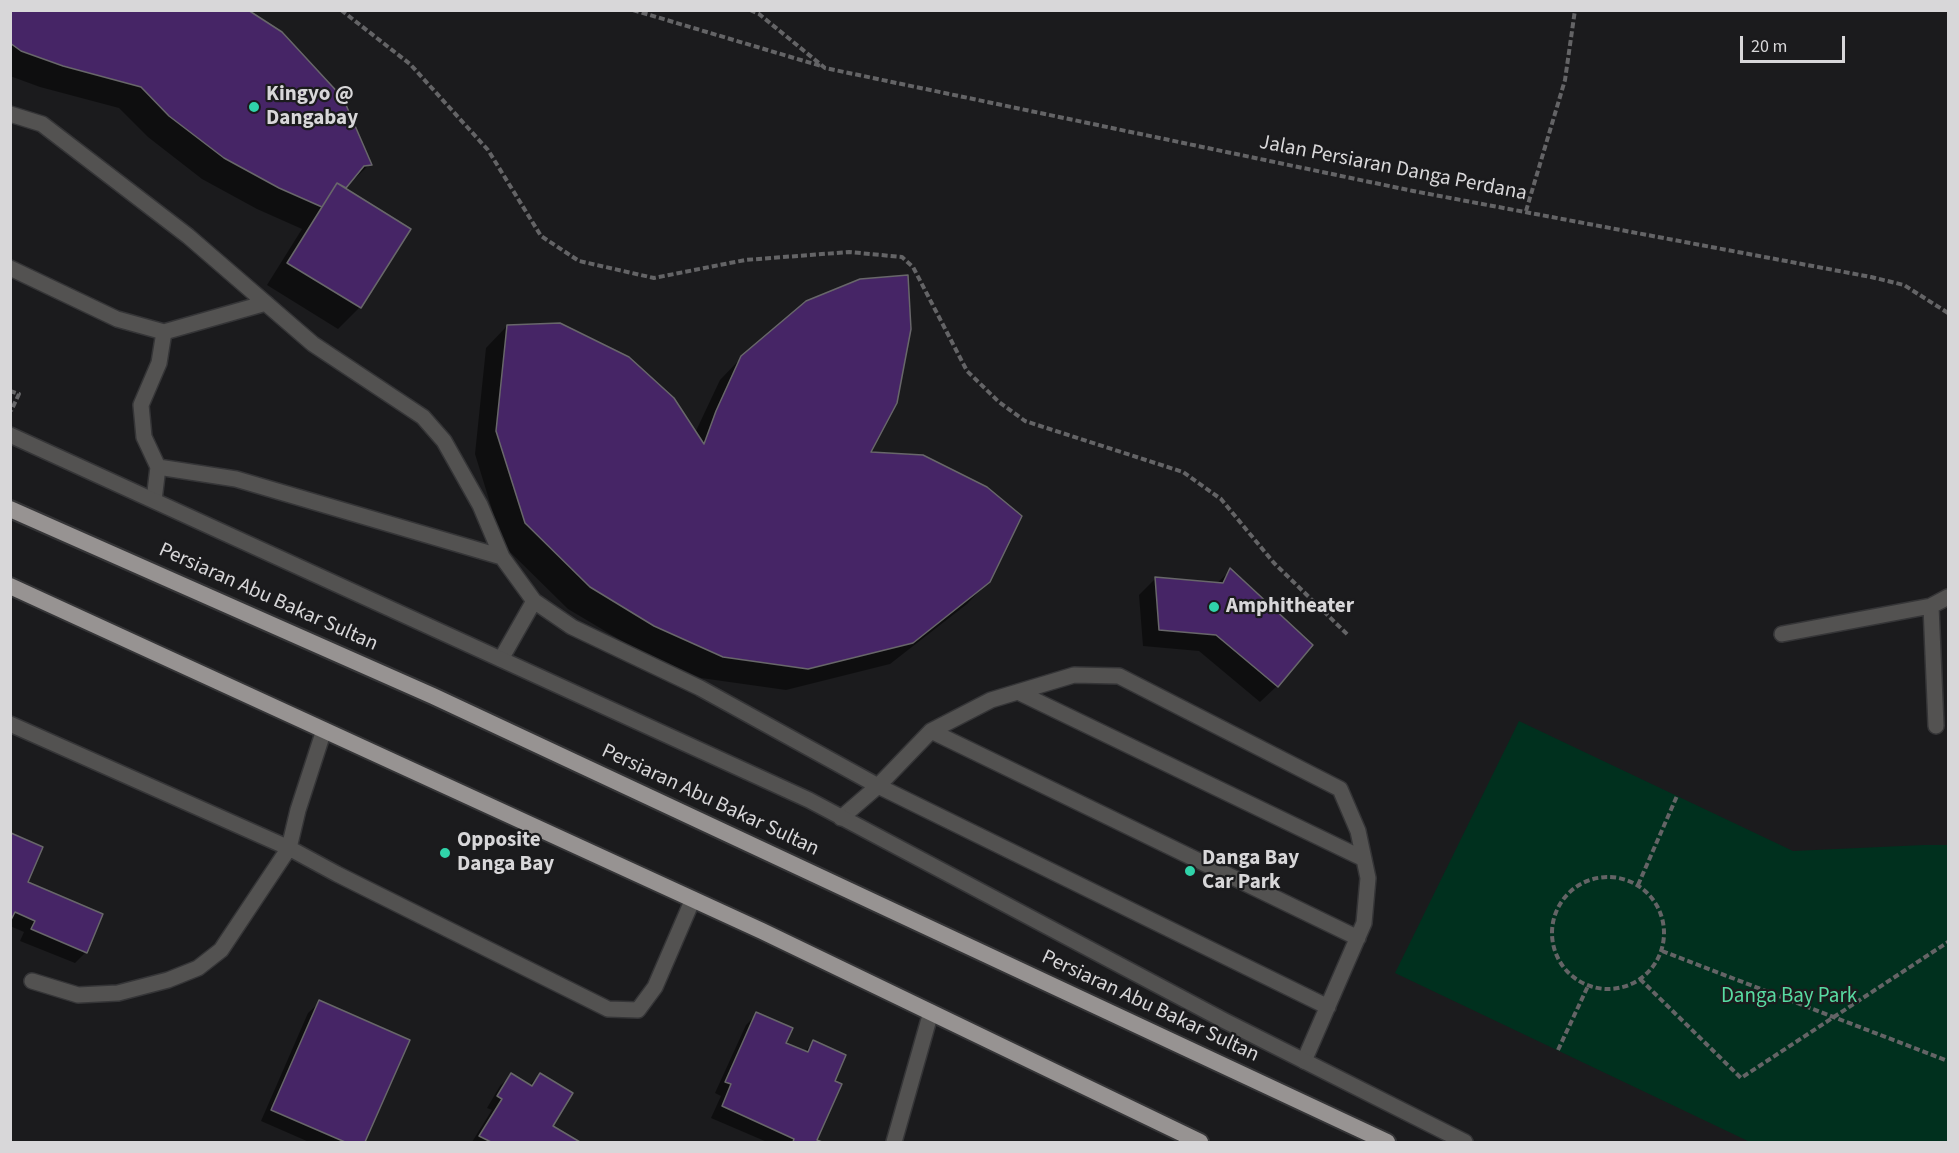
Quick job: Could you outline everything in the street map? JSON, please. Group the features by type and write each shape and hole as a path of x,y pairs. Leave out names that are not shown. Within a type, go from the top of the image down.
{"highway":[{"name":"Persiaran Abu Bakar Sultan","path":"10,509 433,696 1387,1143"},
{"path":"10,586 693,899 1200,1143"}],"street":[{"path":"10,114 42,124 188,236 313,344 423,417 444,441 480,505 502,557 534,600 572,627 700,688 878,786 1328,1007"},
{"path":"10,268 117,319 164,332 266,303"},
{"path":"154,501 158,467 144,437 141,405 159,363 164,332"},
{"path":"10,435 809,800 1304,1061 1466,1143"},
{"path":"158,467 236,479 502,557"},
{"path":"1782,634 1931,606 1948,597"},
{"path":"501,659 534,600"},
{"path":"1931,606 1936,726"},
{"path":"841,818 878,786 931,731 991,700 1074,675 1119,676 1340,789 1358,831 1368,878 1364,923 1304,1061"},
{"path":"1020,693 1364,859"},
{"path":"10,724 289,848 608,1009 638,1010 655,987 693,899"},
{"path":"32,981 78,995 118,993 168,980 198,968 221,950 289,848 298,810 324,730"},
{"path":"931,731 1358,938"},
{"path":"894,1143 931,1012"}],"path":[{"path":"341,10 410,64 488,150 541,236 579,261 654,278 757,259 849,252 902,256 913,267 967,371 999,402 1025,421 1183,472 1221,499 1274,563 1349,636"},
{"name":"Jalan Persiaran Danga Perdana","path":"633,10 825,68 1413,190 1904,285 1948,313"},
{"name":"Jalan Persiaran Danga Perdana","path":"750,10 759,14 825,68"},
{"path":"1526,211 1565,80 1575,10"},
{"path":"10,391 19,394 10,412"},
{"path":"1638,885 1677,796"},
{"path":"1602,877 1621,877 1638,885 1653,898 1662,914 1665,932 1662,951 1653,967 1640,979 1624,987 1606,990 1588,986 1572,978 1560,963 1552,945 1551,926 1557,908 1568,893 1584,882 1602,877"},
{"path":"1640,979 1741,1078 1948,942"},
{"path":"1662,951 1948,1061"},
{"path":"1558,1050 1588,986"}],"green space":[{"name":"Danga Bay Park","path":"1519,721 1793,851 1948,845 1948,1142 1750,1142 1395,973"}],"building":[{"name":"Kingyo @ Dangabay","path":"10,10 248,10 282,32 343,98 372,165 364,166 346,188 337,183 322,207 279,188 224,158 169,116 141,87 63,66 21,51 10,43"},
{"path":"337,183 411,229 361,308 287,263"},
{"path":"908,275 911,329 897,403 871,452 923,455 987,487 1022,516 990,582 913,643 808,669 723,657 654,626 590,587 525,523 496,431 507,325 560,323 629,357 674,398 704,444 741,356 806,301 860,279"},
{"name":"Amphitheater","path":"1230,568 1313,645 1278,687 1216,635 1159,630 1155,577 1223,583"},
{"path":"11,833 43,847 28,882 103,914 87,953 31,929 35,921 15,912 10,922"},
{"path":"319,1000 410,1040 365,1142 345,1142 271,1110"},
{"path":"756,1012 793,1028 786,1043 808,1052 813,1040 846,1055 835,1081 842,1084 817,1140 822,1142 793,1142 794,1139 722,1106 731,1084 725,1082"},
{"path":"511,1073 532,1086 540,1073 573,1093 553,1126 580,1142 491,1142 479,1136 502,1099 497,1096"}],"place":[{"name":"Kingyo @ Dangabay","path":"254,107"},
{"name":"Amphitheater","path":"1214,607"},
{"name":"Opposite Danga Bay","path":"445,853"},
{"name":"Danga Bay Car Park","path":"1190,871"}]}
